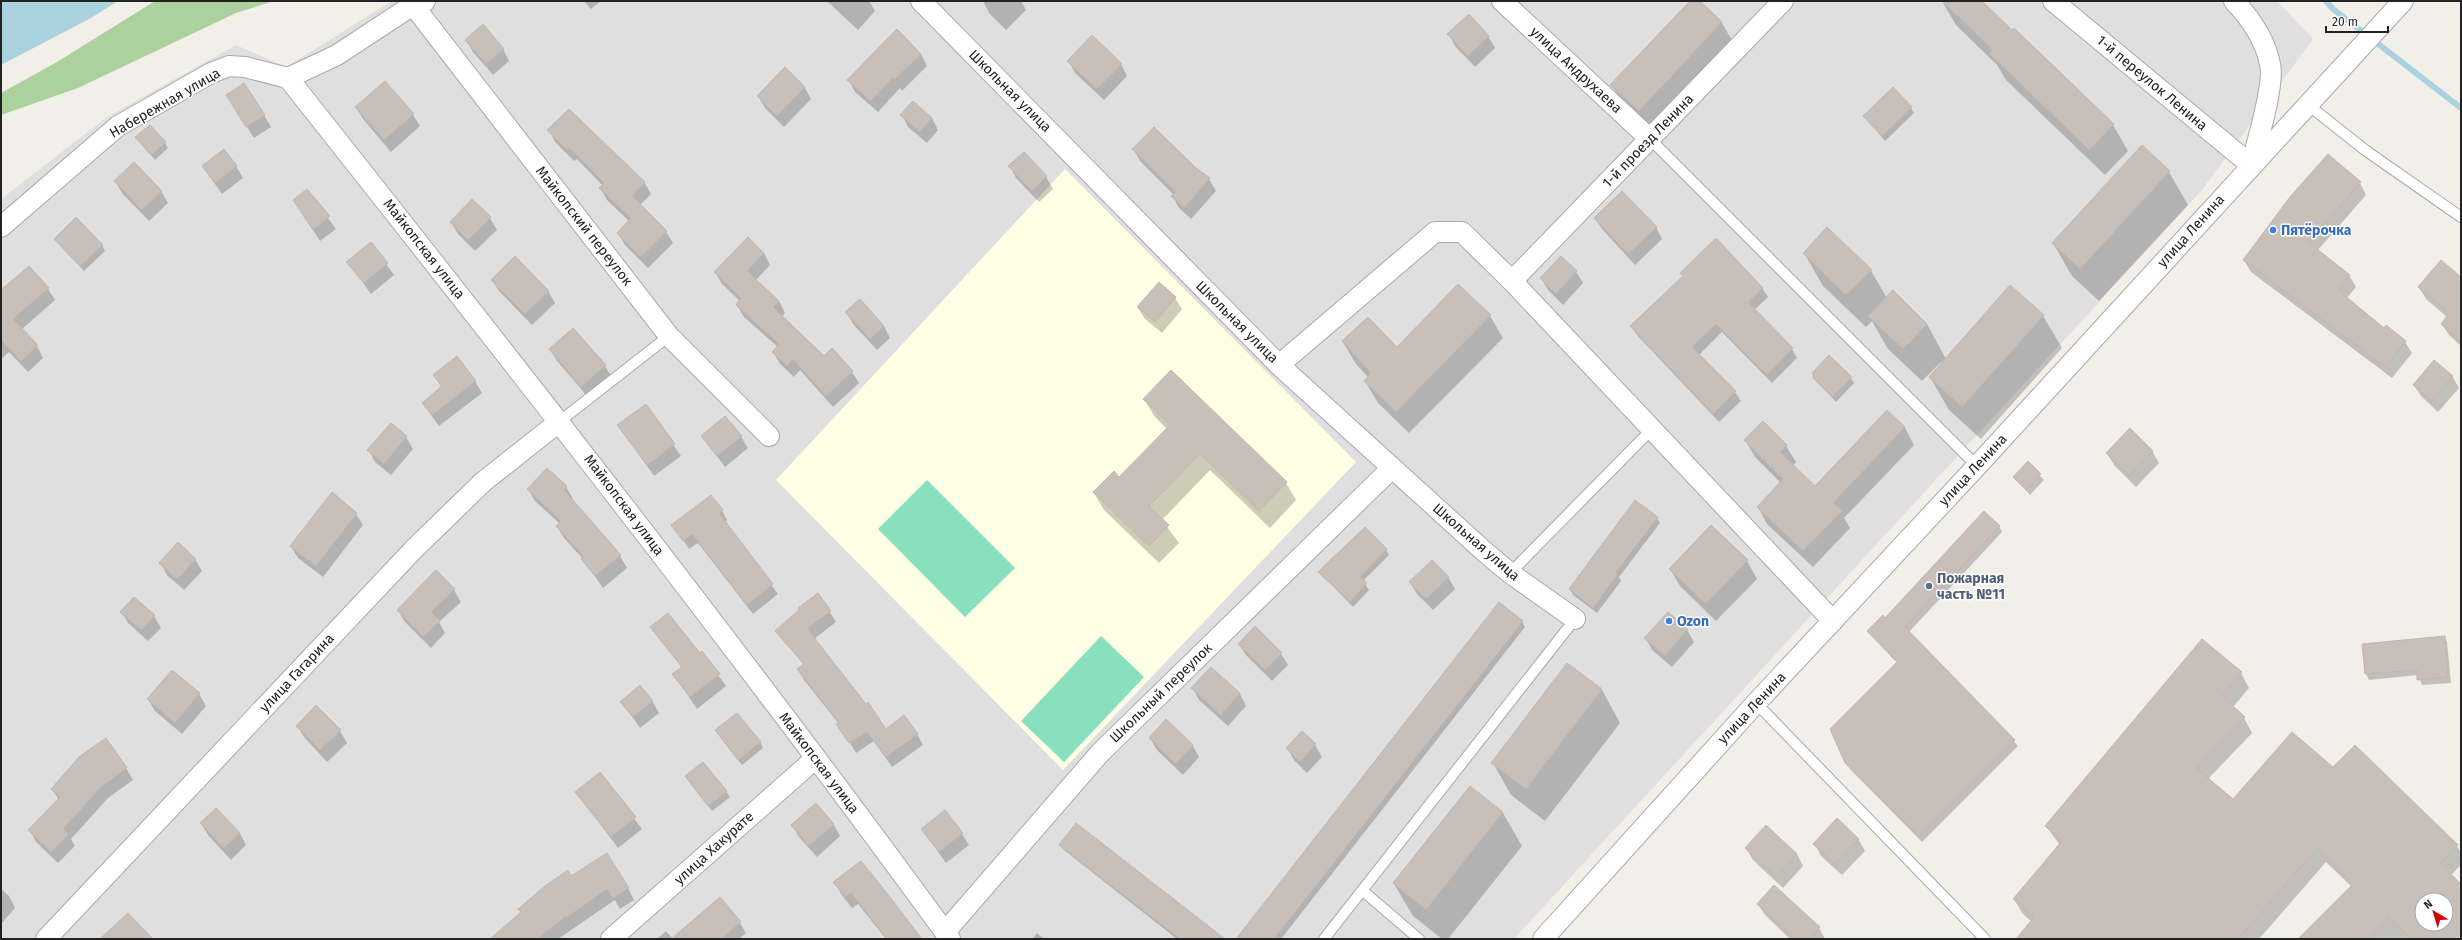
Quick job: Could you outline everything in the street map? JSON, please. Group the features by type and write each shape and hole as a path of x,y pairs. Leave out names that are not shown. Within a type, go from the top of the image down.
{"street":[{"name":"Школьная улица","path":"921,1 1279,365 1510,573 1575,619"},
{"name":"улица Андрухаева","path":"1502,1 1650,139"},
{"name":"1-й проезд Ленина","path":"1512,280 1783,1"},
{"name":"1-й переулок Ленина","path":"2053,1 2251,165"},
{"path":"2234,1 2249,17 2261,36 2271,65 2268,100 2251,165"},
{"path":"288,78 337,55 419,3"},
{"name":"Майкопский переулок","path":"419,3 669,336 769,436"},
{"name":"улица Ленина","path":"1542,939 1756,703 1977,466 2400,4"},
{"name":"Набережная улица","path":"1,227 118,126 211,73 228,66 246,67 288,78"},
{"name":"Майкопская улица","path":"288,78 560,421 816,758 947,936"},
{"path":"1279,365 1435,232 1462,232 1512,280 1653,428 1833,621"},
{"name":"улица Гагарина","path":"46,939 414,549 483,482 560,421"},
{"name":"Школьный переулок","path":"947,936 1100,753 1392,468"},
{"name":"улица Хакурате","path":"611,939 816,758"}],"lane":[{"path":"2307,104 2365,150 2461,217"},
{"path":"1650,139 1977,466"},
{"path":"560,421 669,336"},
{"path":"1510,573 1653,428"},
{"path":"1324,939 1575,619"},
{"path":"1756,703 1985,939"},
{"path":"1363,891 1419,939"}],"shaded area":[{"path":"392,1 2277,1 2313,39 2202,190 1514,939 1,939 1,199 107,117 236,45 286,67"},
{"path":"1065,169 1356,462 1063,770 776,480"}],"green space":[{"path":"155,1 274,1 236,13 78,88 1,115 1,93 57,62"},
{"path":"927,480 1015,568 965,617 878,529"},
{"path":"1101,636 1144,677 1064,762 1021,721"}],"water":[{"path":"1,1 118,1 91,18 1,65"}],"building":[{"path":"1690,1 1700,1 1722,22 1639,111 1610,85"},
{"path":"1942,1 1982,1 2012,30 2014,28 2114,124 2089,150 1989,53 1993,50"},
{"path":"1469,14 1489,36 1468,56 1447,34"},
{"path":"483,24 504,49 486,64 465,40"},
{"path":"897,29 921,54 895,79 893,77 871,101 847,80"},
{"path":"1092,35 1122,64 1097,89 1067,61"},
{"path":"785,67 805,87 777,116 757,96"},
{"path":"385,81 414,114 384,140 355,107"},
{"path":"244,83 265,115 246,127 226,95"},
{"path":"1893,87 1912,107 1882,136 1863,116"},
{"path":"913,101 932,118 920,132 900,115"},
{"path":"569,109 645,182 632,196 667,231 641,257 617,233 631,218 599,188 604,183 570,148 567,150 547,130"},
{"path":"150,125 166,142 151,155 135,137"},
{"path":"1154,127 1196,168 1210,178 1184,208 1171,196 1176,192 1132,149"},
{"path":"2142,145 2170,171 2080,269 2052,243"},
{"path":"224,149 237,166 215,183 202,166"},
{"path":"1024,152 1047,176 1032,191 1008,166"},
{"path":"2328,154 2361,182 2308,242 2350,275 2338,290 2384,328 2386,325 2406,341 2385,367 2243,260 2290,197"},
{"path":"134,162 162,191 142,210 114,181"},
{"path":"307,189 330,216 313,230 293,200"},
{"path":"1622,191 1657,227 1628,254 1594,218"},
{"path":"472,199 491,217 468,240 450,222"},
{"path":"76,217 103,245 80,266 54,239"},
{"path":"1827,227 1872,270 1846,295 1803,253"},
{"path":"748,237 764,253 747,271 779,301 773,307 824,356 832,348 853,371 826,396 793,359 787,366 772,352 779,344 736,305 741,298 714,272"},
{"path":"1716,238 1763,288 1748,302 1793,348 1767,375 1716,324 1692,347 1736,391 1713,414 1630,326 1683,276 1680,273"},
{"path":"371,242 388,263 364,283 346,262"},
{"path":"515,256 549,291 525,314 491,280"},
{"path":"1561,256 1577,271 1556,294 1540,278"},
{"path":"2441,260 2461,277 2461,341 2441,324 2449,313 2418,287"},
{"path":"29,266 49,288 13,319 38,345 21,361 1,340 1,290"},
{"path":"1159,282 1176,297 1155,322 1137,307"},
{"path":"1458,284 1491,315 1396,412 1364,381 1371,373 1342,341 1368,317 1397,347"},
{"path":"2010,285 2044,315 1962,407 1929,377"},
{"path":"1893,290 1927,324 1903,349 1868,316"},
{"path":"860,299 884,326 870,339 845,312"},
{"path":"573,328 606,365 581,387 549,349"},
{"path":"1829,355 1852,377 1832,397 1813,378 1813,372"},
{"path":"457,356 476,381 432,415 422,403 442,386 433,375"},
{"path":"2434,360 2453,376 2431,400 2413,385"},
{"path":"1171,370 1287,482 1259,511 1200,454 1149,506 1169,525 1149,546 1093,492 1114,471 1119,477 1170,425 1143,399"},
{"path":"646,404 675,444 647,465 617,425"},
{"path":"1887,410 1905,427 1833,503 1842,511 1803,551 1757,507 1783,479 1744,440 1763,421 1787,445 1780,452 1815,486"},
{"path":"725,416 742,436 717,456 701,436"},
{"path":"391,423 407,436 384,464 367,450"},
{"path":"2130,428 2153,451 2129,476 2106,453"},
{"path":"2028,461 2041,474 2026,490 2013,477"},
{"path":"547,468 567,486 564,490 621,555 595,576 581,559 584,557 556,526 561,521 527,489"},
{"path":"332,492 357,513 316,566 290,546"},
{"path":"711,495 723,510 719,513 773,584 747,605 692,534 683,541 671,525"},
{"path":"1635,500 1658,517 1616,572 1618,574 1593,608 1569,589"},
{"path":"1984,511 2000,526 1905,627 2015,740 1919,836 1845,763 1830,729 1897,662 1867,631 1883,615 1885,618"},
{"path":"1711,525 1748,560 1706,604 1669,569"},
{"path":"1365,527 1387,549 1360,577 1367,583 1350,602 1318,572"},
{"path":"178,542 196,559 177,579 159,563"},
{"path":"1432,560 1449,577 1426,599 1409,582"},
{"path":"436,570 455,589 431,612 440,621 423,637 397,610"},
{"path":"818,593 831,611 808,628 812,635 866,704 868,702 886,729 904,715 918,734 886,757 867,732 849,743 836,724 839,723 797,669 804,664 775,631 799,610 798,608"},
{"path":"134,597 155,615 141,630 120,612"},
{"path":"1499,602 1523,621 1274,939 1236,939"},
{"path":"1668,612 1688,629 1665,656 1644,638"},
{"path":"668,613 700,653 702,651 720,674 690,697 672,674 682,667 650,627"},
{"path":"1255,626 1282,653 1265,670 1238,644"},
{"path":"2445,636 2448,677 2417,680 2417,670 2365,674 2362,644"},
{"path":"2202,639 2242,672 2222,696 2245,717 2196,768 2233,799 2292,732 2333,767 2355,745 2458,845 2440,863 2461,884 2461,939 2411,939 2388,917 2366,939 2298,939 2353,884 2317,848 2238,939 2016,939 2034,917 2013,899 2062,841 2045,826"},
{"path":"1567,663 1602,689 1526,789 1491,763"},
{"path":"1211,667 1240,693 1221,715 1191,688"},
{"path":"172,670 200,693 175,723 147,699"},
{"path":"640,685 653,701 633,717 620,702"},
{"path":"316,705 341,730 320,750 296,726"},
{"path":"737,713 761,742 738,760 715,730"},
{"path":"1166,719 1193,745 1176,764 1149,738"},
{"path":"1302,731 1316,744 1300,762 1286,748"},
{"path":"106,738 127,768 101,787 63,829 69,834 51,852 28,830 60,797 51,789 79,757"},
{"path":"703,762 727,791 708,806 685,776"},
{"path":"600,772 636,817 611,837 575,792"},
{"path":"1470,786 1503,812 1426,910 1393,883"},
{"path":"816,803 834,824 809,846 791,825"},
{"path":"216,808 240,833 224,848 200,823"},
{"path":"945,810 963,833 939,852 921,829"},
{"path":"1837,818 1859,839 1835,864 1813,844"},
{"path":"1076,823 1225,939 1180,939 1059,845"},
{"path":"1766,825 1797,854 1776,877 1745,848"},
{"path":"607,853 629,888 613,898 607,889 567,917 566,916 537,939 490,939 521,912 518,909 545,886 568,870 571,876"},
{"path":"861,861 922,939 887,939 851,893 845,897 833,882"},
{"path":"1774,885 1820,927 1809,939 1795,939 1757,904"},
{"path":"720,897 741,922 721,939 671,939"},
{"path":"128,913 153,939 100,939"}],"waterway":[{"path":"2326,1 2333,9 2461,108"}],"place":[{"name":"Пятёрочка","path":"2273,230"},
{"name":"Пожарная часть №11","path":"1929,586"},
{"name":"Ozon","path":"1669,621"}]}
